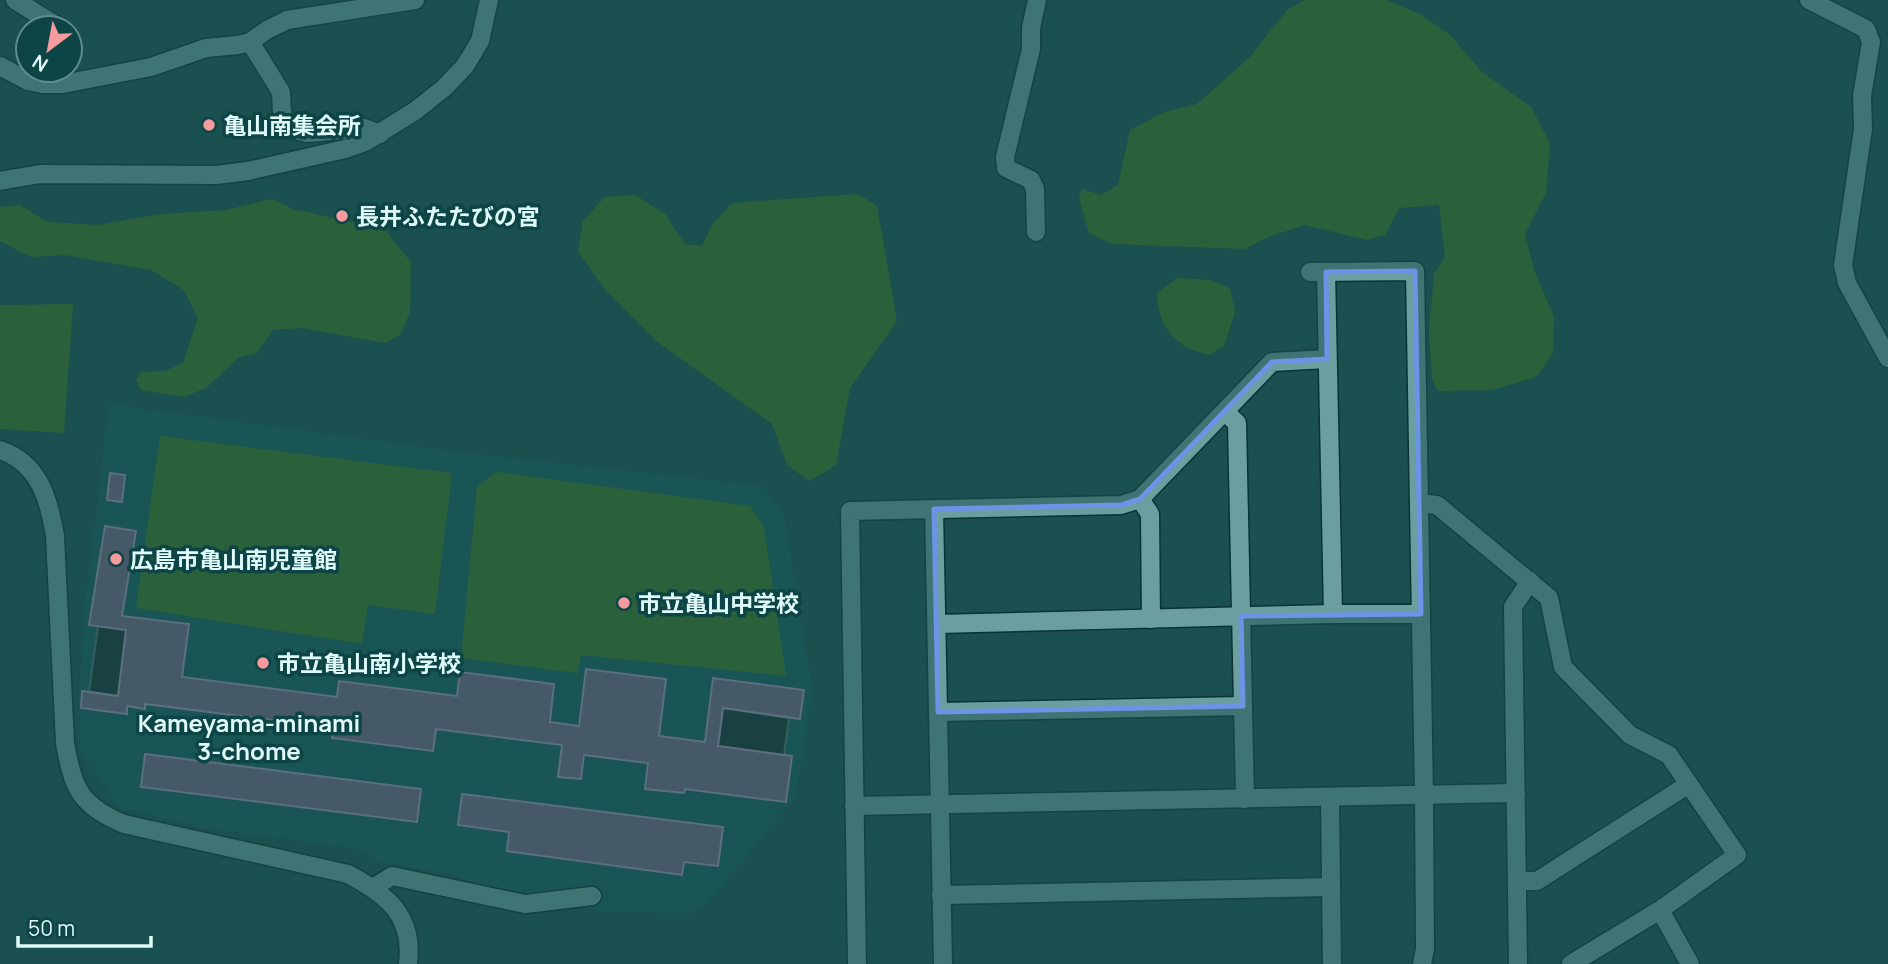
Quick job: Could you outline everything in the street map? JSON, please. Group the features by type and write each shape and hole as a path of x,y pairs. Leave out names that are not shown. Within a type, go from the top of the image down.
{"street":[{"path":"15,0 38,14"},
{"path":"0,66 28,81 63,84 150,67 206,48 250,42 287,20 415,0"},
{"path":"0,181 40,174 216,174 248,171 365,142 415,111 444,88 465,66 480,41 489,0"},
{"path":"1036,232 1035,189 1031,180 1006,168 1005,157 1031,49 1031,28 1037,0"},
{"path":"1809,0 1866,29 1871,42 1862,96 1863,129 1843,265 1847,283 1886,347"},
{"path":"250,42 281,92 285,123 294,130 307,133 364,128 380,134"},
{"path":"1333,614 1327,359 1318,272 1415,271 1424,795 1425,949 1422,964"},
{"path":"857,964 850,511 1121,505 1140,499 1272,362 1327,359"},
{"path":"1225,412 1237,423 1245,799"},
{"path":"0,450 13,455 28,466 41,484 50,506 55,536 65,743 69,769 88,804 104,816 124,824 348,874 373,888 396,906 404,924 409,951 408,964"},
{"path":"1140,499 1150,514 1151,619"},
{"path":"1419,503 1437,505 1549,598 1563,667 1630,735 1669,754 1737,855 1660,910 1571,964"},
{"path":"934,509 943,964"},
{"path":"1518,964 1513,607 1530,581"},
{"path":"937,624 1421,614"},
{"path":"938,712 1243,706"},
{"path":"1517,881 1537,881 1689,784"},
{"path":"854,806 1516,793"},
{"path":"1330,797 1332,964"},
{"path":"373,888 392,876 525,904 592,896"},
{"path":"941,895 1331,887"},
{"path":"1660,910 1690,964"}],"highlighted area":[{"path":"1415,271 1421,614 1241,616 1243,706 938,712 934,509 1121,505 1140,499 1272,362 1327,359 1326,272"}],"shaded area":[{"path":"109,404 466,453 762,486 784,515 812,690 796,796 706,905 691,913 596,912 590,887 525,894 482,885 451,873 377,861 359,849 202,827 121,808 81,752 79,709 84,616"},
{"path":"98,626 126,630 118,696 89,692"},
{"path":"723,708 789,718 784,755 718,746"}],"green space":[{"path":"1305,0 1386,0 1420,14 1450,35 1482,72 1531,107 1550,143 1546,193 1525,234 1534,270 1554,317 1553,353 1536,377 1492,390 1438,391 1432,379 1429,330 1434,274 1445,257 1439,205 1399,208 1385,235 1367,240 1305,225 1271,236 1244,249 1112,244 1089,233 1079,198 1082,189 1101,195 1118,185 1130,130 1165,112 1197,104 1249,58 1287,10"},
{"path":"858,194 877,206 897,321 850,388 836,465 810,481 787,465 772,424 656,341 606,291 578,252 583,221 605,197 635,195 665,214 685,244 702,246 712,225 732,203"},
{"path":"272,199 293,209 357,223 375,218 411,262 410,312 400,335 385,343 302,328 273,330 257,353 239,357 206,388 184,397 141,390 136,380 141,372 165,371 183,363 198,318 184,290 151,270 65,255 31,257 0,241 0,207 20,205 48,222 98,225 161,214 226,210"},
{"path":"1177,278 1210,280 1230,288 1235,312 1224,346 1210,355 1179,342 1165,326 1157,293"},
{"path":"73,304 64,433 0,429 0,305"},
{"path":"160,436 452,473 435,614 368,605 362,644 136,608"},
{"path":"496,472 750,506 764,527 786,676 581,655 577,673 461,658 477,487"}],"building":[{"path":"110,473 125,475 122,502 107,500"},
{"path":"105,526 136,531 122,616 189,624 182,677 337,697 339,681 457,696 460,672 554,684 550,722 579,726 586,669 666,679 659,736 705,742 713,678 804,690 800,719 723,708 718,746 792,756 786,802 685,789 684,793 645,789 648,763 584,755 581,779 558,777 562,745 436,729 433,751 332,738 334,728 145,704 145,709 127,706 127,714 81,708 82,691 118,696 126,630 89,625"},
{"path":"145,754 421,789 417,822 141,787"},
{"path":"462,794 723,827 718,866 684,862 682,875 507,851 509,832 458,825"}],"place":[{"name":"亀山南集会所","path":"209,125"},
{"name":"長井ふたたびの宮","path":"342,216"},
{"name":"広島市亀山南児童館","path":"116,559"},
{"name":"市立亀山中学校","path":"624,603"},
{"name":"市立亀山南小学校","path":"263,663"}],"district":[{"name":"Kameyama-minami 3-chome","path":"249,736"}]}
